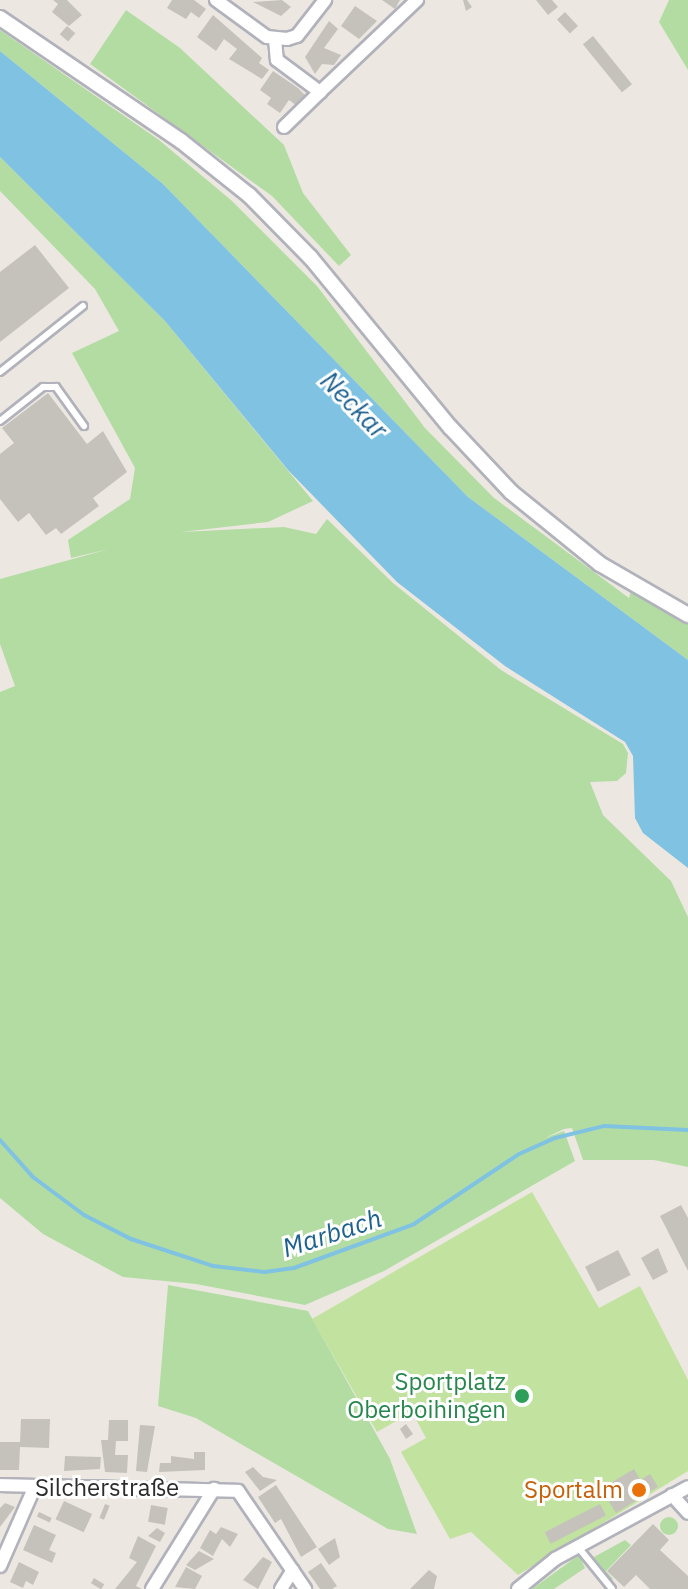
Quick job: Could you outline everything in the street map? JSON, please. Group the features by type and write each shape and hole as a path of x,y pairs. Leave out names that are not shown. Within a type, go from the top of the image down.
{"street":[{"path":"216,0 275,39 297,36 325,0"},
{"path":"284,127 417,0"},
{"path":"0,18 209,162 311,258 450,427 511,492 600,564 688,615"},
{"path":"275,39 277,60 320,92"},
{"name":"Silcherstraße","path":"0,1485 238,1491 248,1499 305,1589"},
{"path":"518,1589 578,1547 688,1487"},
{"path":"0,1566 34,1488"},
{"path":"152,1589 214,1489"},
{"path":"672,1495 688,1513"},
{"path":"281,1589 293,1570"}],"lane":[{"path":"0,372 83,306"},
{"path":"0,421 43,387 56,387 84,426"},
{"path":"578,1547 612,1589"}],"green space":[{"path":"669,0 688,0 688,70 659,22"},
{"path":"126,10 180,48 284,145 303,193 351,255 339,266 272,196 90,64"},
{"path":"0,30 159,140 231,200 317,286 425,428 494,498 629,598 631,591 688,621 688,660 468,497 163,184 0,51"},
{"path":"0,157 165,321 313,501 268,522 181,532 284,527 316,534 327,519 393,583 501,670 623,744 628,753 626,773 617,781 590,782 603,815 671,881 688,917 688,1167 654,1160 583,1160 572,1128 564,1129 545,1138 564,1131 575,1161 384,1271 305,1305 196,1284 123,1277 43,1234 0,1198 0,692 15,686 0,644 0,579 109,549 71,558 68,540 130,499 135,468 72,353 119,331 95,289 0,191"},
{"name":"Sportplatz Oberboihingen","path":"532,1192 599,1308 640,1286 688,1380 688,1471 518,1575 471,1532 450,1539 401,1452 426,1438 412,1412 377,1432 312,1319"},
{"path":"168,1285 308,1311 390,1459 417,1534 388,1529 196,1418 158,1406"},
{"path":"669,1517 678,1526 669,1535 660,1526"},
{"path":"625,1540 631,1545 606,1571 613,1579 610,1582 585,1551 594,1557"},
{"path":"579,1555 585,1568 554,1589 532,1589"}],"water":[{"name":"Neckar","path":"0,51 163,184 468,497 688,660 688,868 643,833 635,818 633,756 625,742 505,666 397,582 288,470 165,321 0,157"}],"building":[{"path":"53,0 67,0 82,15 69,26 52,12 58,4"},
{"path":"172,0 194,0 206,9 199,18 191,12 186,19 167,8"},
{"path":"282,0 291,7 281,16 253,2"},
{"path":"382,0 400,0 395,9"},
{"path":"463,0 467,0 472,7 466,11"},
{"path":"536,0 552,0 558,7 548,15"},
{"path":"355,6 377,21 359,39 341,26"},
{"path":"565,12 578,26 570,33 557,20"},
{"path":"213,15 262,58 259,63 269,70 262,79 229,59 237,49 224,39 216,51 197,37"},
{"path":"329,21 338,29 324,48 341,55 334,65 322,64 315,74 305,57"},
{"path":"67,26 75,33 68,42 60,34"},
{"path":"593,36 632,84 622,92 583,44"},
{"path":"273,71 307,97 297,106 289,100 280,113 267,104 271,98 260,90"},
{"path":"35,245 69,288 0,342 0,272"},
{"path":"48,393 87,444 103,431 127,472 93,498 99,506 61,534 56,528 46,535 29,513 18,522 0,499 0,454 14,443 2,428"},
{"path":"681,1205 688,1218 688,1271 660,1216"},
{"path":"658,1248 668,1272 653,1280 641,1258"},
{"path":"618,1250 631,1275 598,1292 585,1267"},
{"path":"21,1419 50,1419 49,1448 20,1447 19,1470 0,1470 0,1442 20,1442"},
{"path":"109,1420 128,1420 128,1441 116,1441 115,1455 128,1455 127,1473 105,1472 101,1440 108,1440"},
{"path":"406,1424 413,1434 406,1439 400,1429"},
{"path":"140,1425 155,1426 147,1472 136,1471"},
{"path":"194,1452 205,1452 205,1470 159,1472 160,1463 171,1463 171,1456 194,1459"},
{"path":"65,1456 101,1457 100,1469 64,1471"},
{"path":"253,1467 263,1477 277,1480 260,1491 245,1472"},
{"path":"634,1469 648,1493 616,1513 609,1502 617,1497 609,1484"},
{"path":"650,1474 658,1487 650,1491 642,1479"},
{"path":"276,1485 317,1547 301,1557 281,1519 275,1523 258,1497"},
{"path":"64,1501 92,1514 84,1532 56,1519"},
{"path":"5,1503 15,1507 0,1527 0,1508"},
{"path":"105,1504 110,1506 104,1520 99,1518"},
{"path":"600,1504 606,1516 551,1544 545,1532"},
{"path":"151,1505 168,1508 165,1525 148,1522"},
{"path":"39,1512 52,1518 50,1522 37,1517"},
{"path":"653,1524 669,1540 660,1550 688,1576 688,1589 650,1589 636,1575 624,1587 607,1571"},
{"path":"34,1525 56,1535 49,1550 56,1553 52,1563 23,1550"},
{"path":"221,1527 238,1534 230,1547 222,1539 213,1556 200,1548 210,1530 216,1534"},
{"path":"157,1528 165,1533 160,1542 148,1536"},
{"path":"138,1536 156,1546 136,1586 142,1589 115,1589 137,1562 129,1558"},
{"path":"335,1538 340,1557 329,1565 318,1549"},
{"path":"199,1551 214,1559 195,1570 186,1565"},
{"path":"263,1557 272,1562 258,1589 243,1580"},
{"path":"19,1562 39,1572 33,1585 26,1581 23,1588 10,1582"},
{"path":"321,1563 337,1586 332,1589 320,1589 308,1572"},
{"path":"186,1567 202,1576 195,1589 175,1587"},
{"path":"429,1570 437,1576 434,1589 410,1589"},
{"path":"94,1578 104,1584 101,1589 91,1583"}],"waterway":[{"name":"Marbach","path":"0,1140 33,1177 84,1215 131,1239 213,1266 265,1272 294,1268 414,1224 519,1154 555,1138 604,1126 688,1130"}],"place":[{"name":"Sportplatz Oberboihingen","path":"522,1396"},
{"name":"Sportalm","path":"639,1490"}]}
